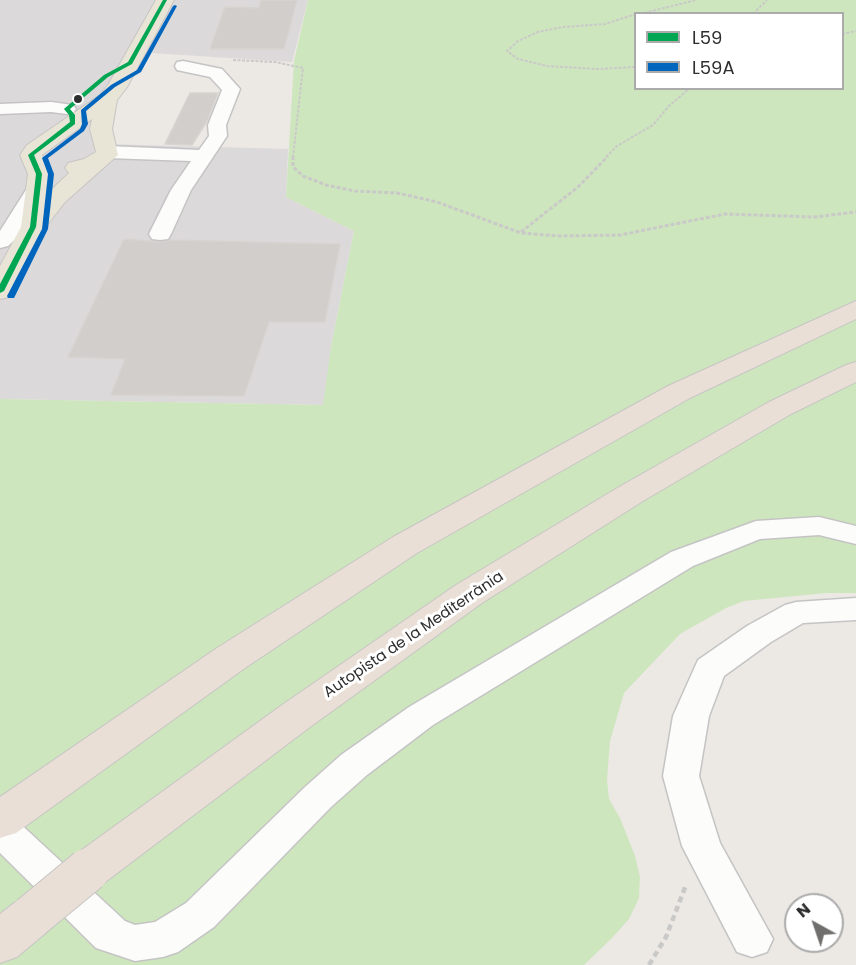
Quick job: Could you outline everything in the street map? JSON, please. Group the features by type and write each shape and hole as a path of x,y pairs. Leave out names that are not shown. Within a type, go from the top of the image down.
{"highway":[{"path":"9,816 231,658 405,545 679,392 856,309"},
{"name":"Autopista de la Mediterrània","path":"15,929 88,870 296,716 469,594 631,494 780,408 856,371"}],"main road":[{"path":"0,291 33,227 57,197 102,153 101,129 107,99 165,0"},
{"path":"33,227 40,165 70,116 106,76 130,63"},
{"path":"70,116 107,99"},
{"path":"40,165 62,169 102,153"}],"street":[{"path":"160,234 181,189 218,136 217,125 231,89 216,73 183,66"},
{"path":"6,114 51,107 70,116"},
{"path":"102,153 205,156"},
{"path":"0,241 13,231 40,165"},
{"path":"9,816 111,935 135,943 163,939 200,915 318,797 354,765 421,716 682,559 756,530 819,526 856,535"},
{"path":"752,939 701,846 681,776 691,716 711,669 759,634 796,613 856,609"}],"path":[{"path":"648,12 696,0"},
{"path":"755,12 767,0"},
{"path":"634,15 604,24 562,27 538,32 518,41 507,51 518,59 547,66 597,69 634,67"},
{"path":"521,233 578,187 617,146 653,125 669,106 688,90"},
{"path":"294,139 293,167 303,176 326,185 355,191 397,193 436,202 521,233 560,236 620,234 725,214 815,217 856,213"},
{"path":"649,965 666,937 701,846"}],"shaded area":[{"path":"0,0 308,0 292,62 136,52 118,85 104,144 288,149 286,197 354,231 331,347 324,405 0,399"}],"green space":[{"path":"308,0 856,0 856,593 826,593 744,601 726,608 680,634 624,693 610,741 607,780 609,799 620,818 635,856 640,877 639,898 629,919 584,965 0,965 0,399 323,405 331,347 354,231 286,197 294,61"}],"building":[{"path":"261,0 297,0 284,49 210,49 225,7 259,8"},
{"path":"190,93 218,93 207,121 192,145 165,144"},
{"path":"124,239 160,242 170,240 340,244 325,322 269,322 244,396 111,395 125,359 68,357"}],"transit line":[{"name":"L59","path":"0,291 33,227 39,174 31,155 73,123 72,115 67,109 106,76 130,63 165,0"},
{"name":"L59A","path":"11,296 45,229 51,174 45,158 82,130 85,124 83,111 113,86 139,71 175,6"}]}
